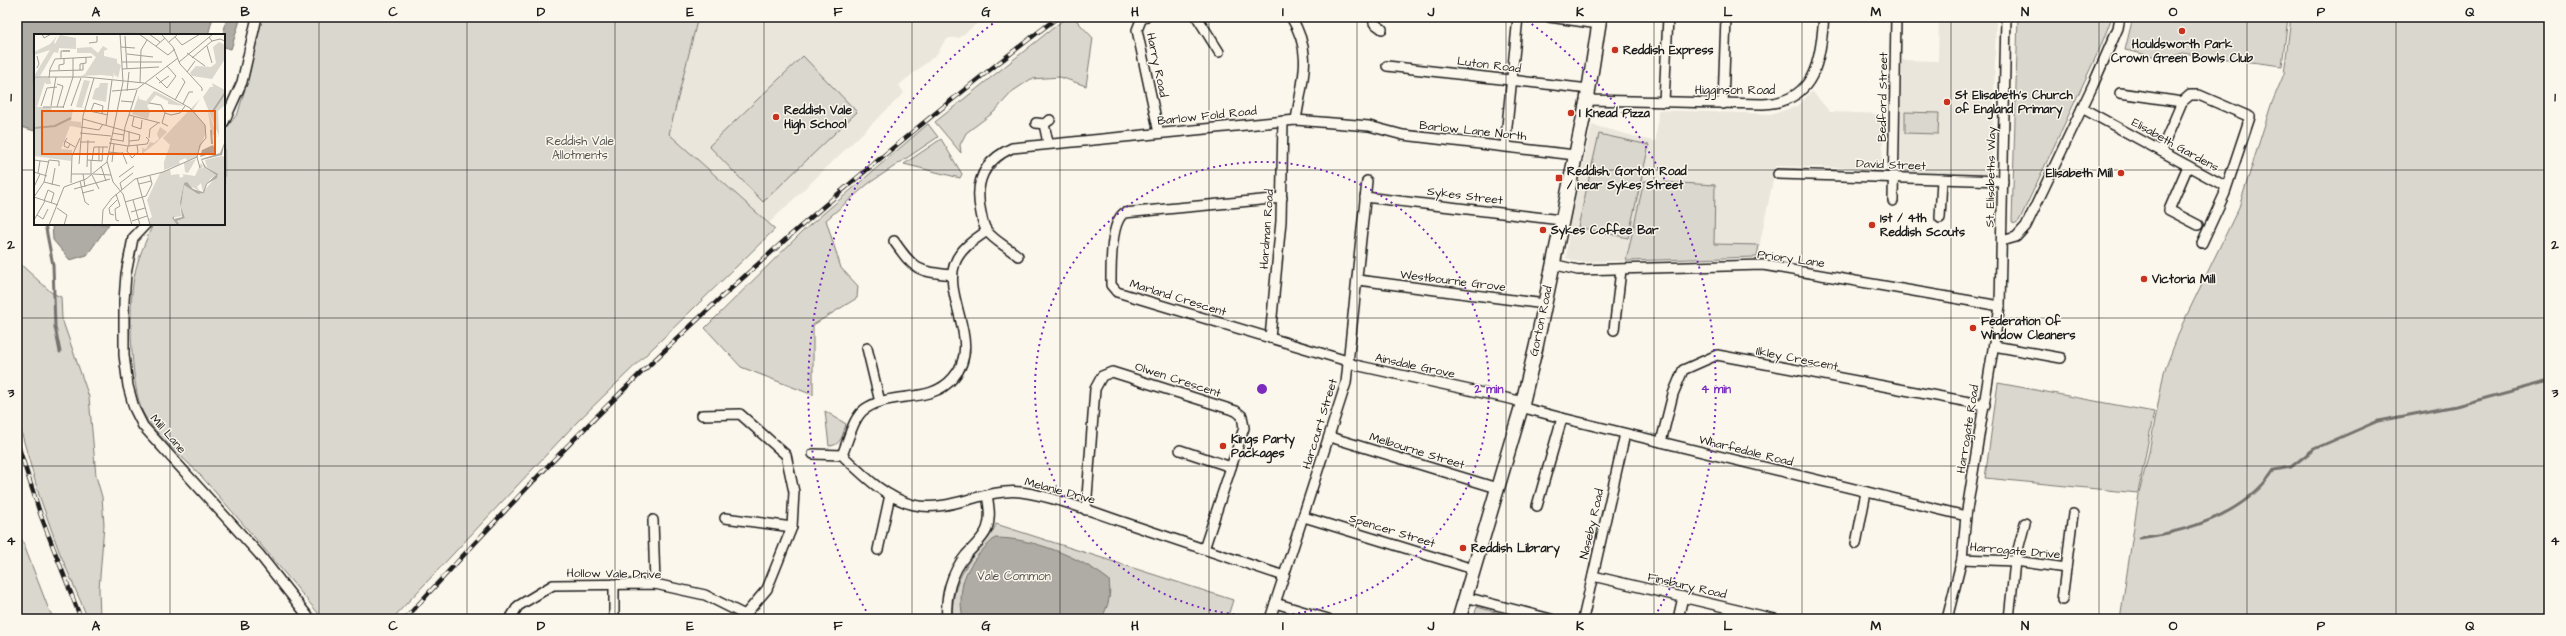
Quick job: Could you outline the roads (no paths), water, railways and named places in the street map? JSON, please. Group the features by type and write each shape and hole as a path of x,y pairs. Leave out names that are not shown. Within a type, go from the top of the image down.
{"main road":[{"name":"Gorton Road","path":"1458,619 1522,405 1545,304 1561,220 1588,95 1600,20"}],"street":[{"path":"225,120 242,82 257,17"},
{"name":"Harry Road","path":"1145,17 1138,25 1159,133"},
{"path":"1197,17 1219,52"},
{"path":"1291,17 1304,44 1305,59 1296,120"},
{"path":"1373,17 1374,23 1382,29"},
{"path":"1505,146 1518,17"},
{"path":"1549,17 1600,20"},
{"path":"1664,102 1668,17"},
{"path":"1723,104 1726,17"},
{"name":"Higginson Road","path":"1588,95 1664,102 1723,104 1771,104 1784,102 1798,93 1808,82 1816,68 1821,49 1824,17"},
{"name":"Bedford Street","path":"1893,201 1896,17"},
{"name":"St. Elisabeths Way","path":"2002,241 2006,17"},
{"path":"2002,241 2016,237 2026,226 2118,28 2120,17"},
{"name":"Luton Road","path":"1387,66 1512,80 1588,95"},
{"path":"2120,93 2182,102"},
{"path":"2161,151 2182,102 2190,94 2199,95 2250,117 2224,193 2202,243"},
{"name":"Elisabeth Gardens","path":"2082,108 2223,185 2224,193"},
{"name":"Barlow Fold Road","path":"987,231 979,205 978,186 989,163 1001,153 1012,148 1048,143 1296,120 1369,126"},
{"name":"Hardman Road","path":"1270,338 1282,198 1283,121"},
{"path":"1043,122 1048,143"},
{"name":"Barlow Lane North","path":"1369,126 1403,135 1575,155"},
{"path":"2188,166 2169,210 2198,225"},
{"name":"David Street","path":"1778,174 1894,176 2003,181"},
{"path":"1940,218 1942,179"},
{"name":"Harcourt Street","path":"1270,619 1341,403 1349,363 1358,280 1366,181"},
{"name":"Sykes Street","path":"1365,197 1561,220"},
{"name":"Marland Crescent","path":"1282,198 1124,213 1118,218 1115,228 1112,285 1117,292 1349,363"},
{"name":"Mill Lane","path":"145,225 133,238 126,274 124,355 134,408 143,426 244,537 310,619"},
{"path":"812,454 842,455 854,426 864,409 880,402 929,394 941,389 959,370 963,357 964,331 952,276 955,262 971,242 987,231 1018,256"},
{"path":"894,241 907,260 922,272 952,276"},
{"name":"Harrogate Road","path":"1947,619 1962,559 1966,516 2000,306 2002,241"},
{"name":"Priory Lane","path":"1552,264 1578,270 1763,265 2000,306"},
{"path":"1614,330 1621,270"},
{"name":"Westbourne Grove","path":"1358,280 1545,304"},
{"path":"1994,346 2061,358"},
{"path":"867,348 880,402"},
{"name":"Ilkley Crescent","path":"1661,442 1672,394 1683,370 1717,355 1985,405"},
{"name":"Ainsdale Grove","path":"1349,363 1515,400 1522,405"},
{"name":"Olwen Crescent","path":"1086,510 1095,389 1098,380 1109,372 1236,411 1242,416 1244,428 1204,549"},
{"name":"Wharfedale Road","path":"1522,405 1528,409 1625,434 1966,516"},
{"path":"702,415 740,414 786,455 794,492 792,527 767,589 745,617"},
{"path":"1537,506 1562,418"},
{"name":"Naseby Road","path":"1584,619 1625,434"},
{"name":"Melbourne Street","path":"1330,437 1497,488"},
{"path":"1180,450 1231,467"},
{"name":"Melanie Drive","path":"842,455 866,478 890,494 914,505 941,505 1004,491 1022,492 1086,510 1284,576"},
{"path":"1856,544 1866,492"},
{"path":"878,550 890,494"},
{"path":"947,619 948,591 955,573 965,557 986,530 989,510 987,495"},
{"name":"Harrogate Drive","path":"2062,600 2073,514"},
{"name":"Spencer Street","path":"1304,517 1473,569"},
{"path":"725,518 792,527"},
{"path":"653,520 655,584"},
{"path":"2009,619 2015,561 2025,523"},
{"name":"Harrogate Drive","path":"1962,559 2015,561 2066,568"},
{"name":"Finsbury Road","path":"1593,576 1775,619"},
{"path":"614,584 614,619"},
{"name":"Hollow Vale Drive","path":"510,619 518,606 553,585 614,584 655,584 705,595 745,617"},
{"path":"1465,597 1551,619"},
{"path":"1678,619 1683,597"},
{"path":"1275,603 1328,619"}],"waterway":[{"path":"45,225 53,265 55,327 60,352"},
{"path":"2140,538 2178,531 2215,518 2248,498 2262,485 2274,470 2291,467 2314,449 2378,421 2456,406 2549,381"}],"railway":[{"path":"405,619 573,440 643,371 724,295 817,212 912,132 1058,17"},
{"path":"17,442 41,516 81,619"}],"place":[{"name":"Houldsworth Park Crown Green Bowls Club","path":"2182,31"},
{"name":"Reddish Express","path":"1615,50"},
{"name":"St Elisabeth's Church of England Primary","path":"1947,102"},
{"name":"I Knead Pizza","path":"1571,113"},
{"name":"Reddish Vale High School","path":"776,117"},
{"name":"Elisabeth Mill","path":"2121,173"},
{"name":"Reddish, Gorton Road / near Sykes Street","path":"1559,178"},
{"name":"1st / 4th Reddish Scouts","path":"1872,225"},
{"name":"Sykes Coffee Bar","path":"1543,230"},
{"name":"Victoria Mill","path":"2144,279"},
{"name":"Federation Of Window Cleaners","path":"1973,328"},
{"name":"Kings Party Packages","path":"1223,446"},
{"name":"Reddish Library","path":"1463,548"}],"park label":[{"name":"Reddish Vale Allotments","path":"580,148"},
{"name":"Vale Common","path":"1014,576"}]}
